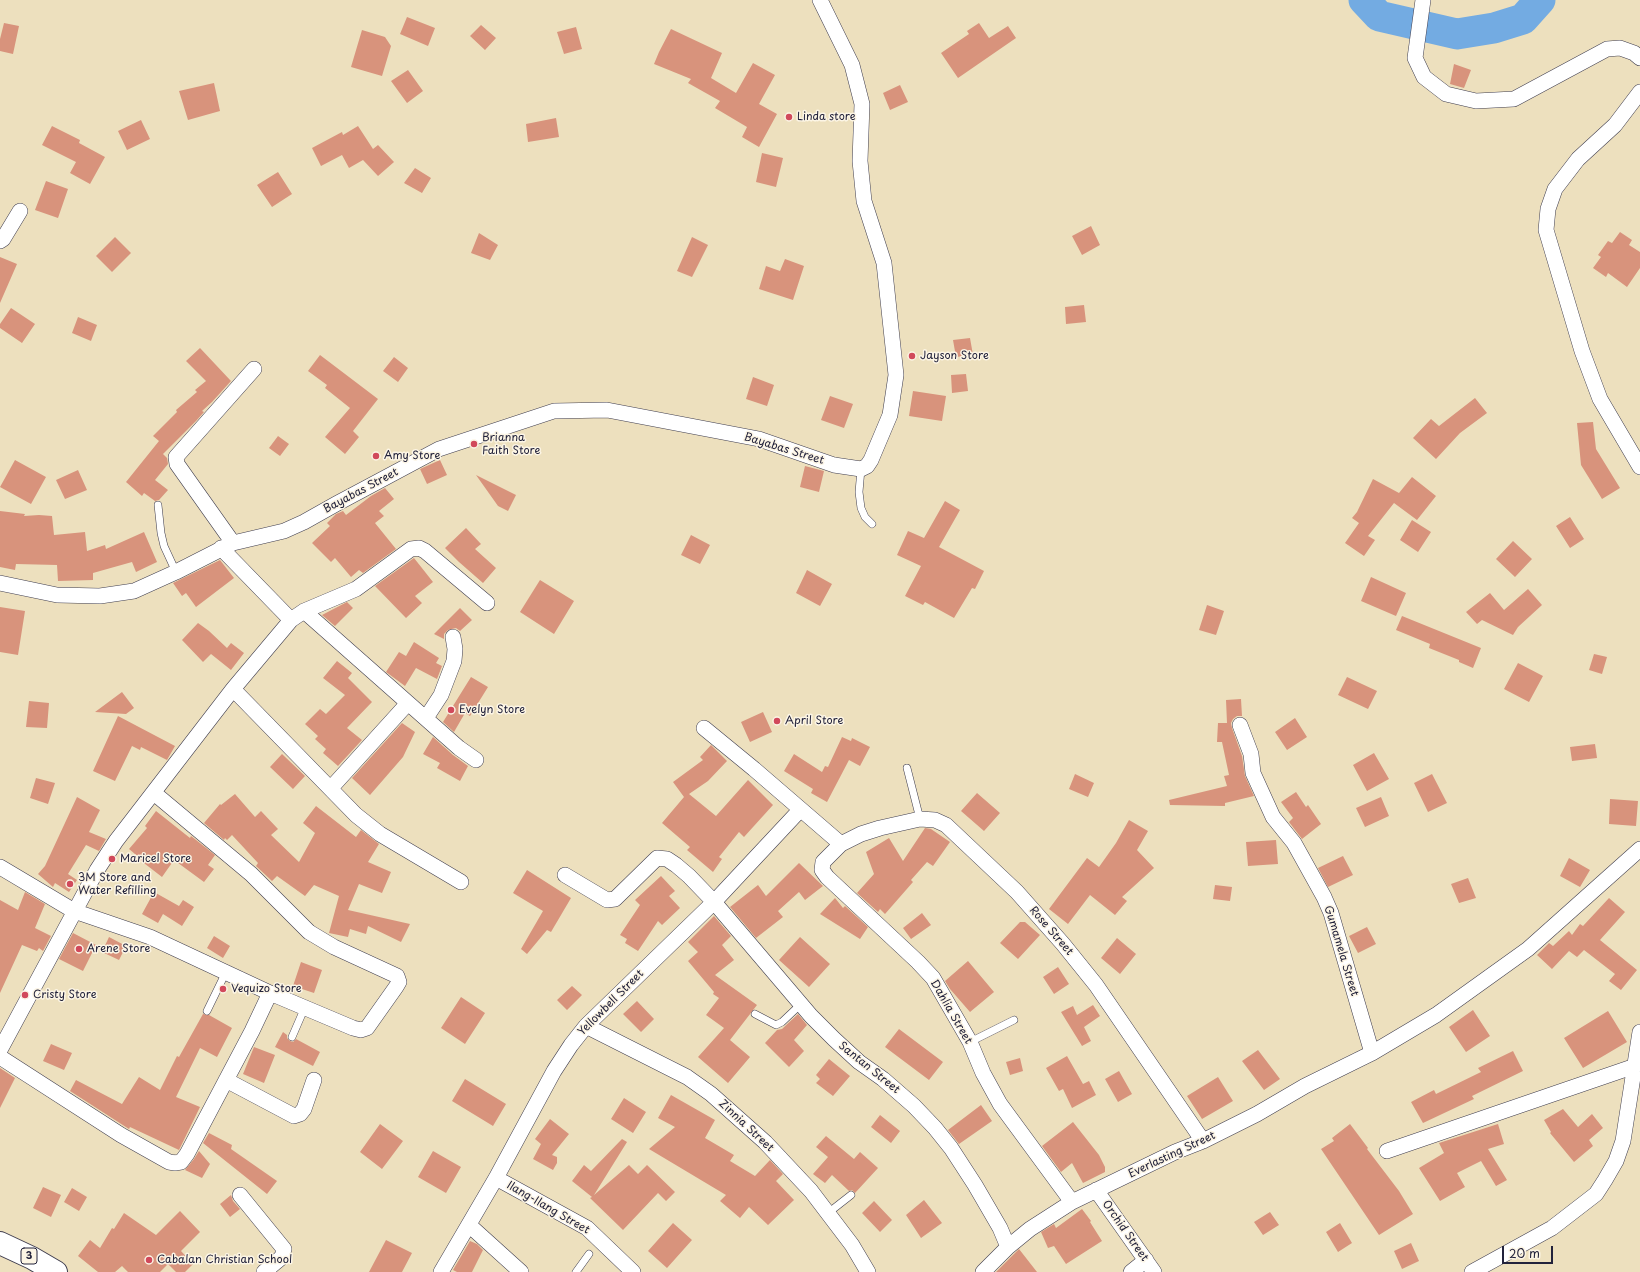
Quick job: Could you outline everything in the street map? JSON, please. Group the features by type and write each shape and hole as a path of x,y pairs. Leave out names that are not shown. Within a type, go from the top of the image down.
{"highway":[{"name":"3","path":"0,1243 32,1258 56,1272"}],"street":[{"path":"820,0 852,65 862,104 860,161 864,201 884,263 896,375 890,415 870,463 860,469"},
{"path":"1423,0 1415,58 1424,77 1446,94 1476,101 1514,99 1607,49 1620,48 1634,53 1640,58"},
{"path":"1640,92 1615,125 1578,159 1555,188 1548,209 1546,230 1582,351 1600,399 1640,467"},
{"path":"0,241 3,239 20,211"},
{"path":"254,369 176,457 177,464 227,545 291,620"},
{"name":"Bayabas Street","path":"0,583 56,595 100,596 134,591 176,572 227,545 284,532 440,449 554,411 607,410 759,439 834,465 860,469"},
{"path":"0,1050 34,989 74,911 97,870 116,841 233,689 291,620 304,611 356,588 411,549 419,548 425,550 487,603"},
{"path":"304,611 459,748 476,760"},
{"path":"426,718 441,695 454,661 453,637"},
{"path":"233,689 356,815 380,834 461,882"},
{"path":"331,788 408,703"},
{"name":"Gumamela Street","path":"1240,725 1251,754 1253,773 1273,817 1294,843 1324,897 1331,913 1372,1053"},
{"path":"704,728 841,844"},
{"path":"0,867 74,911 150,937 270,993 362,1030 368,1028 396,987 398,982 397,976 334,947 309,932 251,874 154,793"},
{"name":"Yellowbell Street","path":"441,1272 496,1178 554,1071 571,1045 586,1026 714,902 800,810"},
{"name":"Rose Street","path":"841,844 861,834 920,819 935,820 946,825 1017,892 1053,933 1096,986 1203,1141"},
{"name":"Dahlia Street","path":"841,844 823,862 822,870 827,877 918,962 932,978 970,1042 983,1073 1000,1104 1072,1202"},
{"name":"Everlasting Street","path":"983,1272 1008,1247 1030,1229 1072,1202 1257,1114 1336,1069 1372,1053 1436,1015 1528,948 1640,849"},
{"name":"Santan Street","path":"565,875 606,900 615,899 657,858 667,859 689,876 714,902 801,1004 834,1039 859,1062 883,1079 914,1106 935,1128 951,1148 975,1185 1000,1228 1008,1247"},
{"path":"0,1057 121,1135 169,1162 182,1162 252,1031 270,993"},
{"name":"Zinnia Street","path":"586,1026 687,1077 711,1094 765,1142 811,1191 852,1245 868,1272"},
{"path":"1472,1272 1552,1228 1596,1194 1616,1161 1623,1141 1640,1032"},
{"path":"1387,1151 1635,1066"},
{"path":"226,1080 294,1116 300,1114 304,1109 314,1080"},
{"name":"Ilang-Ilang Street","path":"496,1178 587,1228 633,1272"},
{"name":"Orchid Street","path":"1096,1190 1150,1266"},
{"path":"240,1195 284,1249 282,1257 264,1272"},
{"path":"469,1225 520,1272"},
{"path":"1131,1272 1150,1266"}],"lane":[{"path":"860,469 859,492 861,508 872,524"},
{"path":"158,505 164,546 176,572"},
{"path":"907,768 920,819"},
{"path":"207,1011 226,972"},
{"path":"756,1014 776,1025 782,1022 801,1004"},
{"path":"292,1037 305,1007"},
{"path":"970,1042 1014,1020"},
{"path":"828,1213 851,1195"},
{"path":"576,1272 589,1254"}],"building":[{"path":"407,17 435,28 428,46 400,34"},
{"path":"4,23 19,26 13,54 0,51 0,39"},
{"path":"979,23 989,38 1008,26 1016,38 958,78 941,53 969,34 967,31"},
{"path":"481,25 496,38 485,50 470,36"},
{"path":"576,27 582,49 564,54 557,32"},
{"path":"671,29 722,53 711,78 736,93 753,63 775,75 759,104 777,114 759,147 742,137 747,127 715,108 720,101 688,83 691,79 654,64"},
{"path":"362,30 385,37 391,46 382,76 351,67"},
{"path":"1454,64 1471,70 1464,88 1450,84"},
{"path":"408,70 423,91 407,103 391,81"},
{"path":"214,83 220,111 188,120 179,91"},
{"path":"900,85 908,102 890,110 883,93"},
{"path":"556,118 559,137 528,142 526,124"},
{"path":"141,120 150,139 127,150 118,131"},
{"path":"52,126 80,140 79,143 105,157 90,184 70,173 76,162 42,145"},
{"path":"358,126 373,149 378,145 394,162 378,176 363,160 349,168 342,155 321,166 312,148 342,132 343,135"},
{"path":"762,153 783,158 776,187 756,182"},
{"path":"415,168 431,178 422,193 404,183"},
{"path":"278,172 292,194 272,207 257,185"},
{"path":"46,181 68,189 58,218 35,210"},
{"path":"1091,226 1100,245 1082,255 1072,236"},
{"path":"1620,232 1632,240 1629,245 1640,252 1640,268 1627,287 1608,273 1606,277 1593,268 1601,257 1598,255 1608,241 1612,243"},
{"path":"479,233 498,245 490,260 471,253"},
{"path":"115,237 131,253 112,272 96,256"},
{"path":"692,237 708,245 692,277 677,271"},
{"path":"0,257 17,264 0,303"},
{"path":"785,259 804,266 793,300 759,289 766,266 780,271"},
{"path":"1084,305 1086,322 1066,324 1065,307"},
{"path":"11,308 35,324 22,343 0,328 0,324"},
{"path":"78,317 97,325 91,341 72,333"},
{"path":"970,338 973,355 956,357 953,340"},
{"path":"200,348 231,381 202,411 204,412 196,421 163,454 167,458 168,464 155,480 168,490 159,500 155,501 144,493 142,496 126,482 159,441 153,436 177,412 176,410 197,392 195,390 206,381 186,361"},
{"path":"320,355 378,399 353,431 359,437 345,454 325,437 350,408 325,388 327,385 308,371"},
{"path":"394,357 408,368 398,382 383,371"},
{"path":"966,374 968,391 952,393 951,375"},
{"path":"753,377 774,385 767,406 746,399"},
{"path":"913,391 946,396 942,421 909,416"},
{"path":"830,396 853,404 844,428 821,420"},
{"path":"1475,398 1487,413 1460,433 1436,459 1413,438 1431,419 1439,426"},
{"path":"1593,422 1596,449 1620,488 1602,499 1581,465 1577,423"},
{"path":"278,436 289,444 280,456 269,448"},
{"path":"15,460 46,477 31,504 0,487"},
{"path":"440,460 447,475 427,484 420,469"},
{"path":"805,466 824,471 819,492 800,487"},
{"path":"78,470 87,490 65,499 56,480"},
{"path":"476,475 516,495 508,511 498,506"},
{"path":"1412,477 1436,496 1417,520 1394,503 1368,536 1375,540 1364,556 1345,543 1359,523 1352,518 1357,512 1373,479 1399,493"},
{"path":"385,488 394,499 379,511 384,516 375,523 396,549 363,573 359,570 351,577 335,558 331,562 312,543 330,526 327,523 336,514 343,511 346,515 371,496"},
{"path":"945,501 960,510 939,547 984,571 975,589 972,588 954,618 925,602 923,605 905,596 921,566 897,555 908,531 924,538"},
{"path":"0,511 25,514 24,516 52,516 54,535 85,532 87,551 105,545 106,549 144,532 157,562 136,572 132,562 93,573 93,580 58,581 57,565 16,564 15,570 0,567"},
{"path":"1570,517 1584,539 1570,548 1556,526"},
{"path":"1412,520 1431,532 1418,552 1400,540"},
{"path":"466,528 481,544 475,549 496,568 483,583 445,548"},
{"path":"691,535 710,545 700,564 681,555"},
{"path":"1513,541 1532,559 1515,577 1496,559"},
{"path":"414,558 433,582 415,596 422,603 406,618 375,586"},
{"path":"220,560 234,578 196,607 186,593 182,596 173,583"},
{"path":"807,570 832,584 820,606 796,593"},
{"path":"1371,577 1406,593 1396,616 1361,601"},
{"path":"540,580 574,601 554,634 520,612"},
{"path":"1528,589 1542,605 1518,627 1513,635 1482,620 1477,624 1466,612 1490,593 1504,610"},
{"path":"347,602 353,608 335,626 322,615"},
{"path":"1207,605 1224,611 1216,635 1199,630"},
{"path":"0,607 25,611 18,655 0,652"},
{"path":"460,608 472,620 460,631 456,628 448,630 444,634 444,639 434,634"},
{"path":"1402,616 1481,648 1473,668 1459,662 1459,660 1429,648 1430,644 1396,630"},
{"path":"198,623 227,648 231,643 244,653 231,670 211,654 203,662 182,640"},
{"path":"414,642 439,658 436,663 442,666 437,679 416,668 405,686 386,672 399,652 406,656"},
{"path":"1594,654 1607,657 1602,674 1589,670"},
{"path":"337,661 352,673 348,678 372,702 347,728 362,740 338,766 323,753 326,749 315,739 318,736 305,724 320,709 326,714 345,695 323,678"},
{"path":"1518,663 1543,676 1529,702 1504,689"},
{"path":"471,677 488,687 470,716 465,713 454,732 443,722"},
{"path":"1347,677 1377,691 1368,709 1338,695"},
{"path":"122,692 134,708 126,714 95,712"},
{"path":"1241,699 1242,716 1237,716 1231,723 1242,756 1245,776 1254,796 1225,803 1225,806 1170,805 1169,800 1227,786 1224,776 1229,775 1222,742 1217,742 1218,723 1227,723 1226,700"},
{"path":"29,701 49,703 47,728 26,727"},
{"path":"763,712 772,732 750,742 741,722"},
{"path":"118,716 175,746 167,760 141,747 140,750 132,746 115,781 93,771"},
{"path":"1295,718 1307,737 1287,750 1275,732"},
{"path":"402,723 415,732 403,757 370,795 352,778"},
{"path":"433,737 468,766 460,781 437,768 440,763 423,754"},
{"path":"842,737 851,741 852,738 870,747 860,766 849,760 827,802 811,793 813,789 784,771 794,754 822,772 825,766 828,767"},
{"path":"1595,744 1597,758 1572,761 1570,747"},
{"path":"711,745 727,761 708,781 689,794 716,816 748,780 773,805 744,837 739,832 719,857 722,859 713,872 687,850 690,847 662,823 684,797 673,782 703,760 700,757"},
{"path":"1374,753 1389,779 1367,791 1353,765"},
{"path":"282,754 305,776 293,789 270,767"},
{"path":"1075,774 1094,783 1088,797 1069,789"},
{"path":"1432,774 1447,803 1428,812 1414,783"},
{"path":"36,778 55,783 48,804 30,798"},
{"path":"1296,792 1306,807 1308,805 1321,824 1302,839 1289,822 1293,818 1281,802"},
{"path":"977,793 1000,813 984,831 961,811"},
{"path":"235,794 255,817 261,811 278,829 271,835 299,862 315,833 303,823 316,806 356,837 361,830 379,844 368,862 391,872 382,893 359,884 348,910 410,924 401,942 368,926 366,934 350,929 348,937 329,933 339,896 314,885 305,896 277,876 272,881 256,866 258,863 232,835 227,840 225,838 224,840 204,823 220,804 221,805"},
{"path":"77,797 100,810 89,832 106,839 99,851 86,845 68,874 77,880 69,892 55,883 53,887 38,874 45,866"},
{"path":"1381,797 1389,816 1365,827 1356,808"},
{"path":"1610,799 1638,801 1636,826 1609,824"},
{"path":"156,811 190,838 191,836 215,855 208,865 214,869 204,882 174,860 162,877 140,860 141,859 129,849 147,828 145,826"},
{"path":"1129,820 1148,831 1137,850 1154,868 1122,897 1127,901 1115,915 1090,895 1068,924 1049,909 1087,858 1099,867 1116,843"},
{"path":"925,828 931,829 950,842 933,866 927,862 911,880 913,882 885,914 880,909 878,912 857,893 874,874 866,852 889,838 903,861"},
{"path":"1276,840 1278,864 1248,866 1246,842"},
{"path":"1343,856 1353,875 1328,887 1318,868"},
{"path":"1569,858 1590,870 1580,887 1560,876"},
{"path":"799,863 823,886 805,900 799,892 778,911 783,917 756,938 730,907 758,885 766,896"},
{"path":"527,870 571,898 551,932 547,930 527,954 521,949 543,911 513,893"},
{"path":"661,876 675,891 669,896 680,908 662,925 658,921 638,951 625,943 627,939 620,935 640,905 635,900"},
{"path":"1468,878 1476,898 1459,903 1451,884"},
{"path":"1215,885 1232,887 1230,901 1213,899"},
{"path":"25,892 45,904 35,928 51,936 43,951 39,948 37,951 22,945 0,993 0,900 18,910"},
{"path":"154,892 179,906 183,900 194,907 182,926 163,914 158,923 142,914"},
{"path":"835,898 843,908 845,906 868,927 860,939 820,914"},
{"path":"1609,898 1625,912 1600,940 1637,970 1621,990 1609,981 1615,974 1584,950 1577,957 1569,951 1552,969 1537,955 1549,943 1553,946 1569,931 1572,935 1580,924 1583,926"},
{"path":"922,913 931,925 911,939 903,928"},
{"path":"714,916 731,936 722,945 734,960 715,975 757,1005 730,1040 750,1057 728,1083 698,1057 724,1028 706,1015 719,998 713,994 714,992 688,961 698,952 688,942"},
{"path":"1020,922 1025,922 1040,935 1018,959 1000,943"},
{"path":"1367,927 1376,944 1358,953 1349,936"},
{"path":"73,933 96,945 83,971 59,959"},
{"path":"214,936 230,946 223,958 207,948"},
{"path":"109,937 126,946 119,960 102,952"},
{"path":"800,937 830,964 809,987 779,960"},
{"path":"1117,938 1136,954 1120,974 1101,958"},
{"path":"968,961 994,992 970,1012 945,981"},
{"path":"301,962 322,970 314,993 293,986"},
{"path":"1058,967 1069,984 1054,994 1043,977"},
{"path":"572,986 582,995 567,1010 557,1000"},
{"path":"461,997 485,1013 465,1044 441,1028"},
{"path":"637,1001 654,1019 641,1032 623,1014"},
{"path":"1093,1005 1100,1016 1084,1027 1091,1041 1082,1046 1061,1012 1073,1006 1077,1015"},
{"path":"1473,1010 1490,1036 1466,1052 1449,1027"},
{"path":"1608,1011 1627,1042 1583,1068 1564,1038"},
{"path":"203,1014 209,1015 232,1028 217,1057 200,1048 176,1097 200,1107 179,1150 130,1127 129,1129 70,1091 76,1080 122,1104 139,1077 160,1090 177,1056 179,1057"},
{"path":"798,1014 807,1025 794,1040 804,1051 789,1067 765,1043 777,1030 782,1029"},
{"path":"899,1029 943,1062 929,1080 885,1047"},
{"path":"283,1032 287,1035 287,1038 290,1041 293,1042 296,1039 320,1052 313,1066 275,1047"},
{"path":"51,1044 72,1053 64,1070 43,1061"},
{"path":"254,1047 275,1055 264,1083 243,1074"},
{"path":"1258,1050 1280,1079 1264,1090 1242,1061"},
{"path":"1513,1051 1523,1071 1472,1096 1474,1099 1423,1123 1411,1102 1434,1090 1436,1094 1481,1072 1478,1068"},
{"path":"1067,1056 1083,1084 1089,1081 1096,1095 1072,1108 1063,1089 1059,1091 1046,1068"},
{"path":"1020,1058 1023,1071 1010,1075 1006,1062"},
{"path":"829,1059 850,1076 833,1096 816,1083 820,1079 816,1075"},
{"path":"0,1068 15,1078 0,1108"},
{"path":"1119,1071 1132,1094 1118,1102 1105,1079"},
{"path":"1218,1077 1233,1101 1202,1119 1187,1096"},
{"path":"465,1079 506,1104 493,1126 452,1101"},
{"path":"671,1095 715,1120 705,1138 734,1155 730,1161 755,1176 770,1160 783,1174 776,1181 794,1200 768,1225 749,1207 740,1218 720,1201 726,1195 649,1149 675,1127 658,1118"},
{"path":"624,1098 646,1112 633,1133 611,1119"},
{"path":"981,1105 992,1121 959,1144 948,1130"},
{"path":"1563,1109 1578,1127 1592,1114 1603,1128 1589,1140 1593,1146 1574,1162 1550,1133 1551,1132 1544,1120"},
{"path":"880,1115 900,1131 891,1143 871,1127"},
{"path":"550,1119 569,1134 552,1155 557,1157 557,1163 553,1170 533,1159 541,1144 535,1139"},
{"path":"1073,1122 1099,1155 1105,1167 1105,1172 1083,1183 1072,1163 1061,1172 1042,1146"},
{"path":"380,1124 403,1141 382,1169 360,1152"},
{"path":"1350,1124 1399,1191 1413,1214 1379,1235 1321,1149 1334,1141 1332,1138"},
{"path":"1498,1124 1504,1144 1488,1149 1507,1180 1496,1186 1481,1161 1457,1173 1465,1187 1440,1201 1419,1168 1444,1153 1439,1143"},
{"path":"209,1133 232,1145 231,1149 277,1181 267,1194 203,1143"},
{"path":"826,1136 854,1159 860,1152 878,1168 855,1193 852,1190 849,1191 832,1175 825,1183 813,1174 828,1157 816,1147"},
{"path":"622,1139 627,1142 594,1195 629,1165 638,1174 647,1165 675,1192 666,1201 658,1193 623,1230 590,1198 592,1197 572,1181 584,1165 591,1171"},
{"path":"199,1151 210,1164 202,1178 185,1170"},
{"path":"433,1151 461,1167 446,1193 418,1177"},
{"path":"43,1187 61,1195 51,1217 33,1208"},
{"path":"72,1188 87,1197 79,1211 64,1202"},
{"path":"231,1195 233,1201 240,1209 230,1217 220,1204"},
{"path":"924,1200 942,1223 921,1238 906,1215"},
{"path":"874,1201 892,1220 880,1232 862,1213"},
{"path":"1082,1209 1091,1221 1090,1222 1102,1241 1066,1264 1054,1246 1048,1248 1041,1232 1054,1224 1056,1228"},
{"path":"180,1211 200,1232 181,1251 193,1264 185,1272 176,1272 168,1264 160,1272 128,1272 122,1266 115,1272 98,1272 78,1256 90,1240 100,1248 112,1228 114,1229 124,1213 156,1235"},
{"path":"1270,1212 1279,1225 1263,1235 1254,1222"},
{"path":"673,1223 692,1240 667,1268 648,1251"},
{"path":"1340,1223 1352,1243 1338,1252 1326,1232"},
{"path":"386,1240 412,1253 402,1272 369,1272"},
{"path":"470,1241 477,1244 483,1250 472,1272 457,1272 453,1270"},
{"path":"1411,1243 1419,1261 1402,1269 1394,1251"},
{"path":"1019,1249 1037,1272 996,1272"}],"waterway":[{"path":"1364,0 1379,16 1457,34 1494,28 1523,19 1540,0"}],"place":[{"name":"Linda store","path":"789,117"},
{"name":"Jayson Store","path":"912,356"},
{"name":"Brianna Faith Store","path":"474,444"},
{"name":"Amy Store","path":"376,456"},
{"name":"Evelyn Store","path":"451,710"},
{"name":"April Store","path":"777,721"},
{"name":"Maricel Store","path":"112,859"},
{"name":"3M Store and Water Refilling","path":"70,884"},
{"name":"Arene Store","path":"79,949"},
{"name":"Vequizo Store","path":"223,989"},
{"name":"Cristy Store","path":"25,995"},
{"name":"Cabalan Christian School","path":"149,1260"}]}
